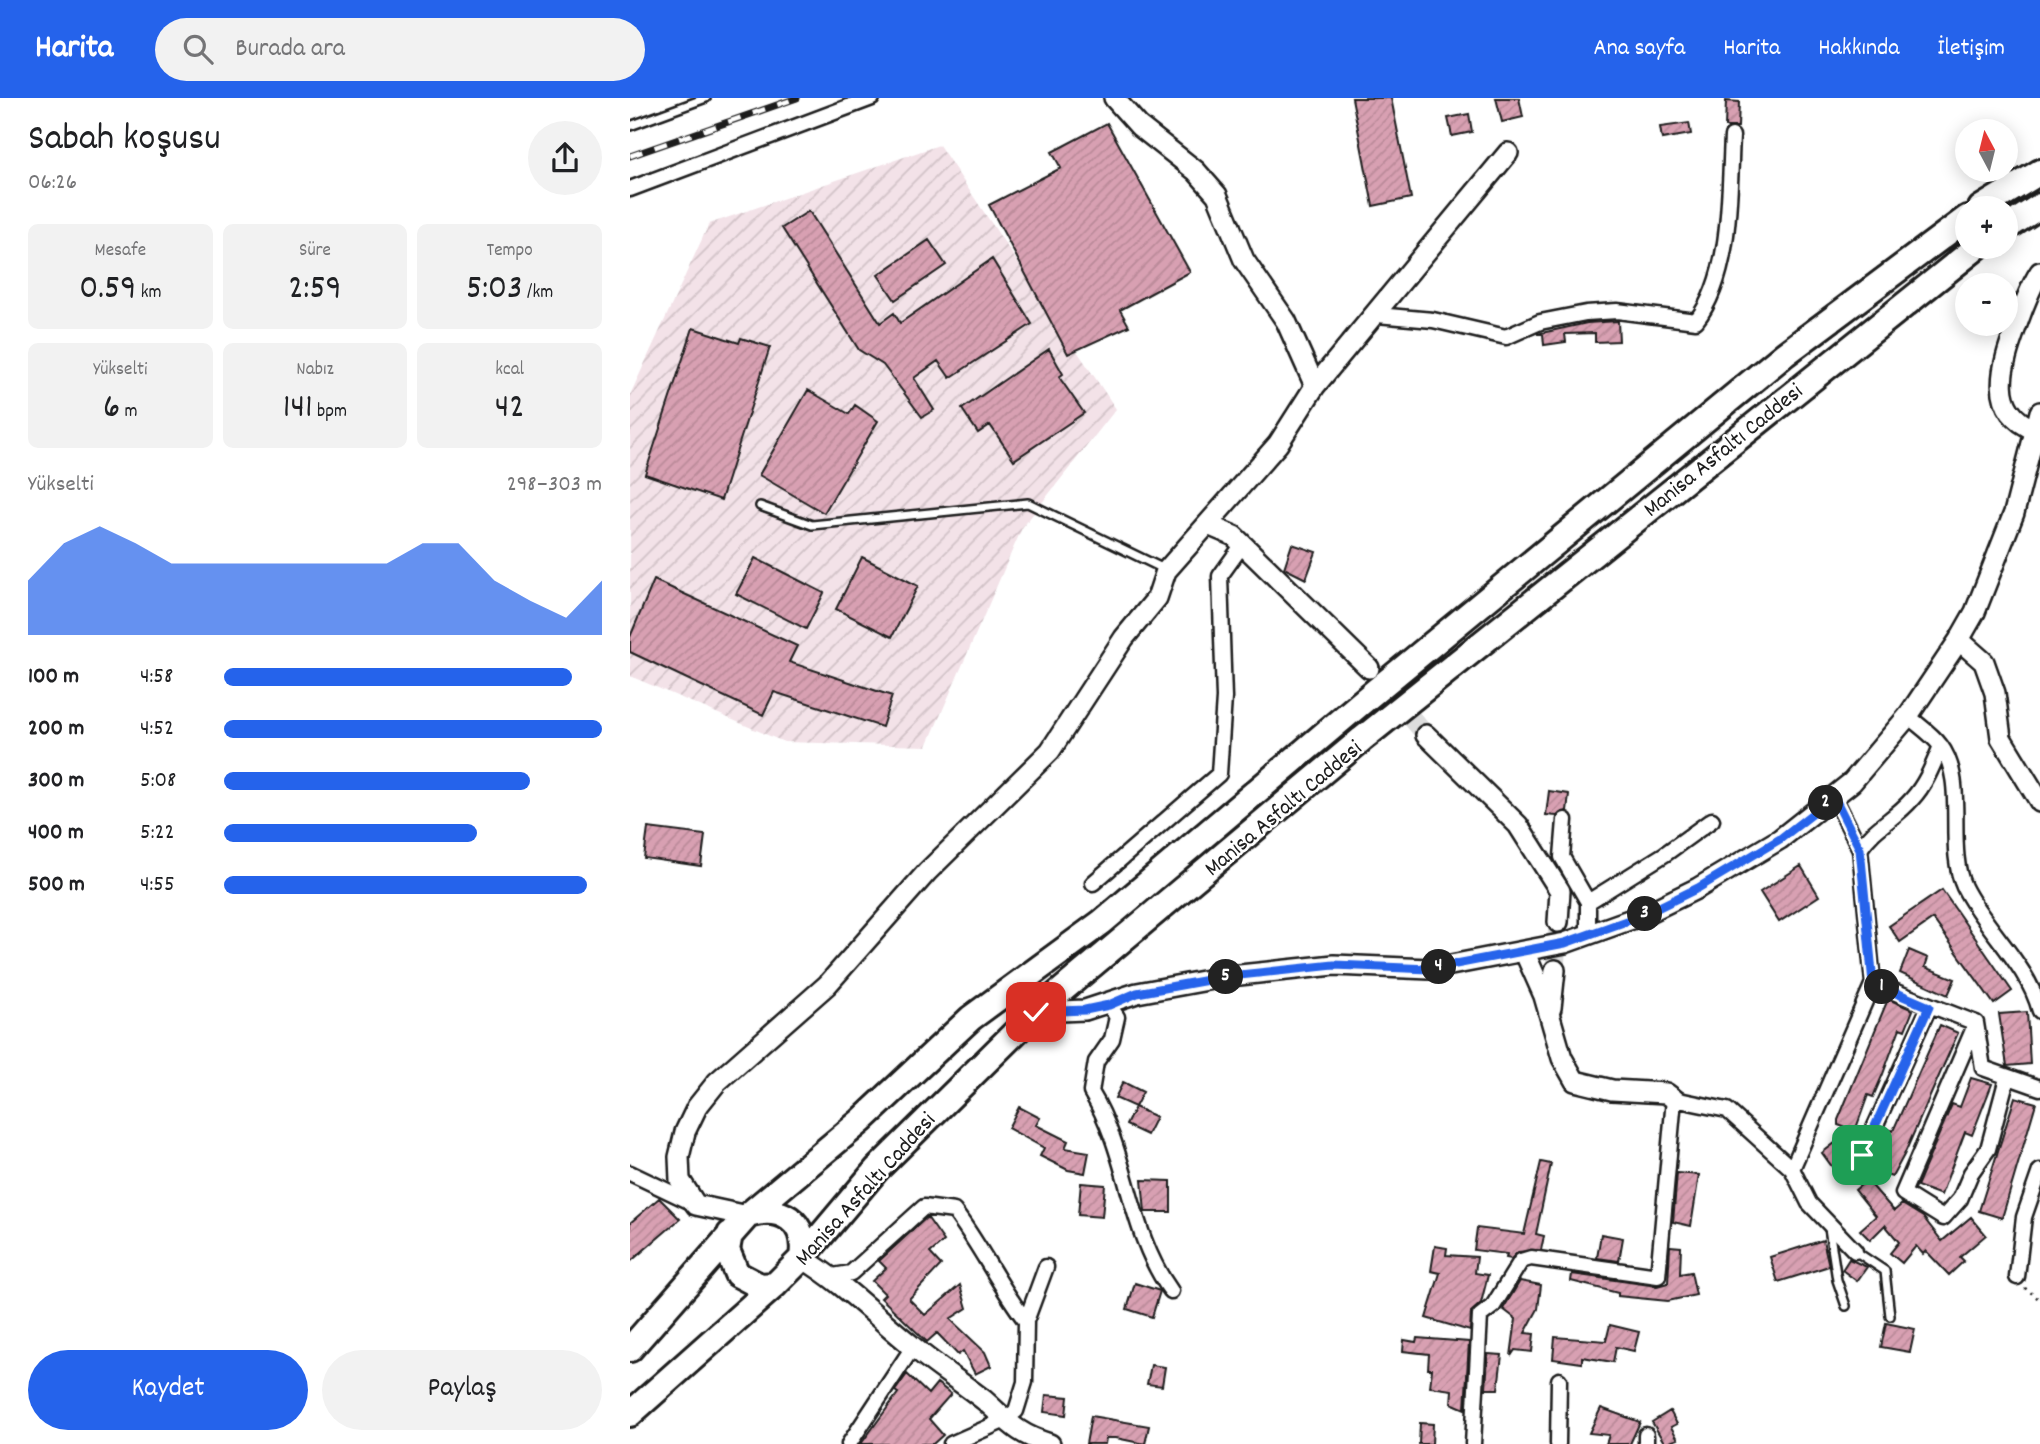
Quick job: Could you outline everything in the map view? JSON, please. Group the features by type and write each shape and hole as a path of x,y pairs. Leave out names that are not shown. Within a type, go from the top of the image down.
{"highway":[{"path":"2001,196 2040,172"},
{"path":"2018,220 2040,206"},
{"name":"Manisa Asfaltı Caddesi","path":"630,1349 739,1225 861,1121 971,1018 1102,922 1361,703 1785,354 1955,227"},
{"name":"Manisa Asfaltı Caddesi","path":"630,1414 775,1285 802,1258 877,1169 1036,1012 1362,738 1962,259"},
{"path":"775,1285 760,1286 737,1274 727,1250 739,1225 766,1210 788,1217 802,1237 802,1258"}],"street":[{"path":"630,189 872,98"},
{"path":"1114,98 1139,126 1196,171 1217,195 1244,260 1286,321 1315,386"},
{"path":"1377,315 1433,320 1506,337 1540,322 1586,313 1617,311 1696,321 1707,307 1723,251 1732,136"},
{"path":"696,1205 680,1180 679,1157 685,1132 697,1107 746,1053 827,985 927,872 1050,751 1124,638 1157,598 1166,571 1278,444 1315,386 1377,315 1508,153"},
{"path":"1036,1012 1085,1010 1109,1005 1137,993 1230,976 1334,965 1430,969 1524,951 1588,935 1643,915 1698,888 1780,839 1852,782 1908,716 1975,612 2014,513 2037,421 2021,424 2005,404 2001,380 2030,288 2040,272"},
{"path":"1208,525 1234,536 1243,544 1368,668"},
{"path":"1093,883 1219,774 1224,698 1220,576 1243,544"},
{"path":"1959,640 1984,662 1995,693 2001,738 2040,802"},
{"path":"1908,716 1941,746 1952,772 1957,852 1964,887 2034,989 2040,1011"},
{"path":"1426,734 1518,825 1560,891 1558,922"},
{"path":"1860,849 1871,831 1911,801 1928,778 1941,746"},
{"path":"1792,1169 1873,983 1860,849 1834,797"},
{"path":"1564,820 1562,857 1588,902 1588,935"},
{"path":"1588,902 1665,854 1712,820"},
{"path":"1524,951 1550,1015 1562,1058 1575,1081 1612,1090 1666,1093 1674,1100 1727,1110 1792,1169 1809,1203 1855,1251"},
{"path":"1550,1015 1555,970"},
{"path":"1873,983 1976,1023"},
{"path":"1109,1005 1117,1017 1112,1039 1096,1062 1091,1092 1107,1118 1154,1269 1171,1291"},
{"path":"1862,1155 1929,1007"},
{"path":"1976,1023 1983,1068 2040,1088"},
{"path":"1976,1023 1903,1193 1943,1218 1960,1199 1971,1173 1988,1149 2007,1078"},
{"path":"1473,1444 1480,1316 1493,1306 1521,1261 1531,1258 1658,1276 1674,1100"},
{"path":"2017,1277 2024,1217 2040,1171"},
{"path":"630,1172 739,1225"},
{"path":"833,1276 851,1273 924,1207 954,1211 979,1243 1002,1290 1026,1321"},
{"path":"802,1258 833,1276 913,1347 986,1402 1003,1421 1032,1439 1050,1444"},
{"path":"951,1444 1003,1421 1016,1411 1025,1382 1026,1321 1046,1266"},
{"path":"849,1444 913,1347"},
{"path":"1558,1444 1559,1380"}],"lane":[{"path":"630,126 706,98"},
{"path":"760,506 812,525 1028,503 1166,571"},
{"path":"1829,1224 1837,1280 1846,1306"},
{"path":"1855,1251 1885,1271 1890,1316"}],"path":[{"path":"2017,1277 2031,1296 2040,1300"}],"shaded area":[{"path":"939,145 1116,409 1022,528 927,746 784,742 630,676 630,395 709,224"}],"building":[{"path":"1352,98 1391,98 1411,198 1373,206"},
{"path":"1496,98 1519,98 1523,117 1502,122"},
{"path":"1726,101 1739,102 1738,127 1725,127"},
{"path":"1469,114 1472,132 1452,136 1448,118"},
{"path":"1107,123 1190,272 1120,310 1129,326 1068,354 989,205 1061,168 1052,152"},
{"path":"1689,123 1691,134 1662,139 1660,127"},
{"path":"809,211 880,323 894,313 900,323 992,259 1032,324 950,378 938,361 914,378 934,410 922,417 883,365 859,350 782,228"},
{"path":"929,240 946,265 895,300 878,275"},
{"path":"1618,321 1619,341 1595,342 1595,333 1565,334 1566,342 1544,345 1543,334 1537,334 1587,323"},
{"path":"693,328 739,343 741,338 770,347 721,500 645,474"},
{"path":"1049,349 1063,374 1059,377 1084,413 1014,460 990,425 978,433 962,409"},
{"path":"808,390 849,414 855,405 878,421 824,513 759,475"},
{"path":"1292,544 1316,552 1306,579 1284,568"},
{"path":"862,557 918,586 892,637 836,609"},
{"path":"755,558 824,593 806,629 736,594"},
{"path":"654,580 797,646 789,662 892,696 882,727 774,692 763,715 630,652 630,637"},
{"path":"1549,791 1569,794 1567,811 1557,816 1546,815"},
{"path":"648,828 705,835 701,866 644,858"},
{"path":"1801,866 1819,896 1779,922 1760,892"},
{"path":"1942,890 2012,991 1994,1004 1933,919 1900,942 1889,926"},
{"path":"1909,950 1928,958 1925,967 1955,979 1948,995 1900,973"},
{"path":"1888,999 1913,1010 1905,1030 1900,1028 1873,1097 1868,1095 1855,1131 1838,1125 1838,1120"},
{"path":"2027,1012 2030,1064 2007,1066 1999,1014"},
{"path":"1940,1025 1958,1033 1904,1155 1892,1177 1869,1169 1888,1129 1893,1131"},
{"path":"1971,1078 1992,1084 1972,1135 1965,1132 1941,1195 1917,1186 1952,1104 1960,1107"},
{"path":"1123,1082 1143,1092 1135,1107 1115,1098"},
{"path":"2015,1097 2036,1103 2002,1218 1979,1211"},
{"path":"1019,1107 1040,1118 1036,1125 1068,1141 1065,1148 1089,1152 1085,1173 1068,1170 1040,1156 1044,1148 1008,1128"},
{"path":"1135,1107 1156,1117 1147,1135 1126,1125"},
{"path":"1835,1143 1849,1162 1836,1172 1822,1153"},
{"path":"1541,1162 1551,1164 1536,1234 1544,1236 1541,1250 1518,1252 1511,1259 1506,1258 1507,1254 1474,1250 1477,1228 1524,1234"},
{"path":"1677,1173 1699,1175 1691,1226 1673,1222"},
{"path":"1142,1180 1171,1181 1171,1212 1145,1212"},
{"path":"1867,1180 1894,1211 1902,1204 1923,1217 1942,1241 1971,1217 1986,1235 1960,1257 1964,1261 1949,1275 1926,1251 1923,1254 1916,1246 1902,1263 1890,1253 1899,1242 1885,1225 1870,1240 1860,1230 1876,1216 1855,1190"},
{"path":"1081,1183 1105,1185 1102,1217 1078,1215"},
{"path":"659,1198 680,1219 630,1262 630,1223"},
{"path":"927,1217 944,1241 930,1253 941,1265 909,1299 925,1315 960,1285 967,1308 950,1319 985,1352 991,1366 975,1374 963,1351 958,1355 937,1333 927,1342 881,1298 885,1294 872,1281 886,1268 879,1261"},
{"path":"1601,1234 1623,1238 1619,1261 1597,1258"},
{"path":"1823,1240 1829,1266 1778,1282 1770,1257"},
{"path":"1435,1246 1447,1248 1446,1255 1477,1257 1475,1273 1488,1275 1481,1303 1471,1312 1470,1331 1426,1318 1440,1273 1431,1271"},
{"path":"1670,1246 1681,1247 1680,1274 1691,1272 1696,1295 1668,1301 1618,1296 1618,1293 1571,1281 1572,1274 1657,1286 1668,1283"},
{"path":"1849,1259 1867,1267 1857,1281 1842,1270"},
{"path":"1520,1281 1541,1285 1538,1309 1525,1333 1534,1334 1532,1352 1515,1350 1511,1356 1516,1319 1503,1309"},
{"path":"1135,1283 1160,1291 1152,1317 1127,1309"},
{"path":"1886,1323 1915,1329 1910,1352 1881,1347"},
{"path":"1610,1325 1639,1332 1634,1351 1616,1347 1613,1362 1582,1357 1582,1363 1553,1359 1555,1337 1606,1341"},
{"path":"1417,1338 1469,1342 1465,1409 1451,1403 1452,1390 1430,1387 1432,1369 1428,1369 1429,1354 1403,1351 1404,1340 1416,1342"},
{"path":"1488,1354 1502,1355 1498,1389 1486,1389"},
{"path":"1151,1365 1165,1367 1162,1386 1147,1384"},
{"path":"907,1374 928,1394 937,1383 951,1394 929,1419 943,1435 933,1444 861,1444 898,1393 895,1391"},
{"path":"1046,1395 1068,1397 1066,1415 1044,1412"},
{"path":"1601,1408 1640,1422 1630,1444 1606,1444 1609,1435 1589,1433"},
{"path":"1670,1411 1677,1424 1671,1427 1678,1439 1665,1444 1652,1422"},
{"path":"1091,1416 1149,1426 1145,1444 1106,1438 1105,1444 1086,1444"},
{"path":"1420,1423 1433,1424 1432,1444 1419,1444"}],"tunnel":[{"path":"1374,674 1426,735"},
{"path":"1555,970 1558,922"}],"railway":[{"path":"630,156 797,98"}],"route":[{"path":"1036,1012 1085,1010 1109,1005 1137,993 1230,976 1334,965 1430,969 1565,943 1643,915 1698,888 1780,839 1834,797 1860,849 1873,983 1929,1007 1862,1155"}]}
